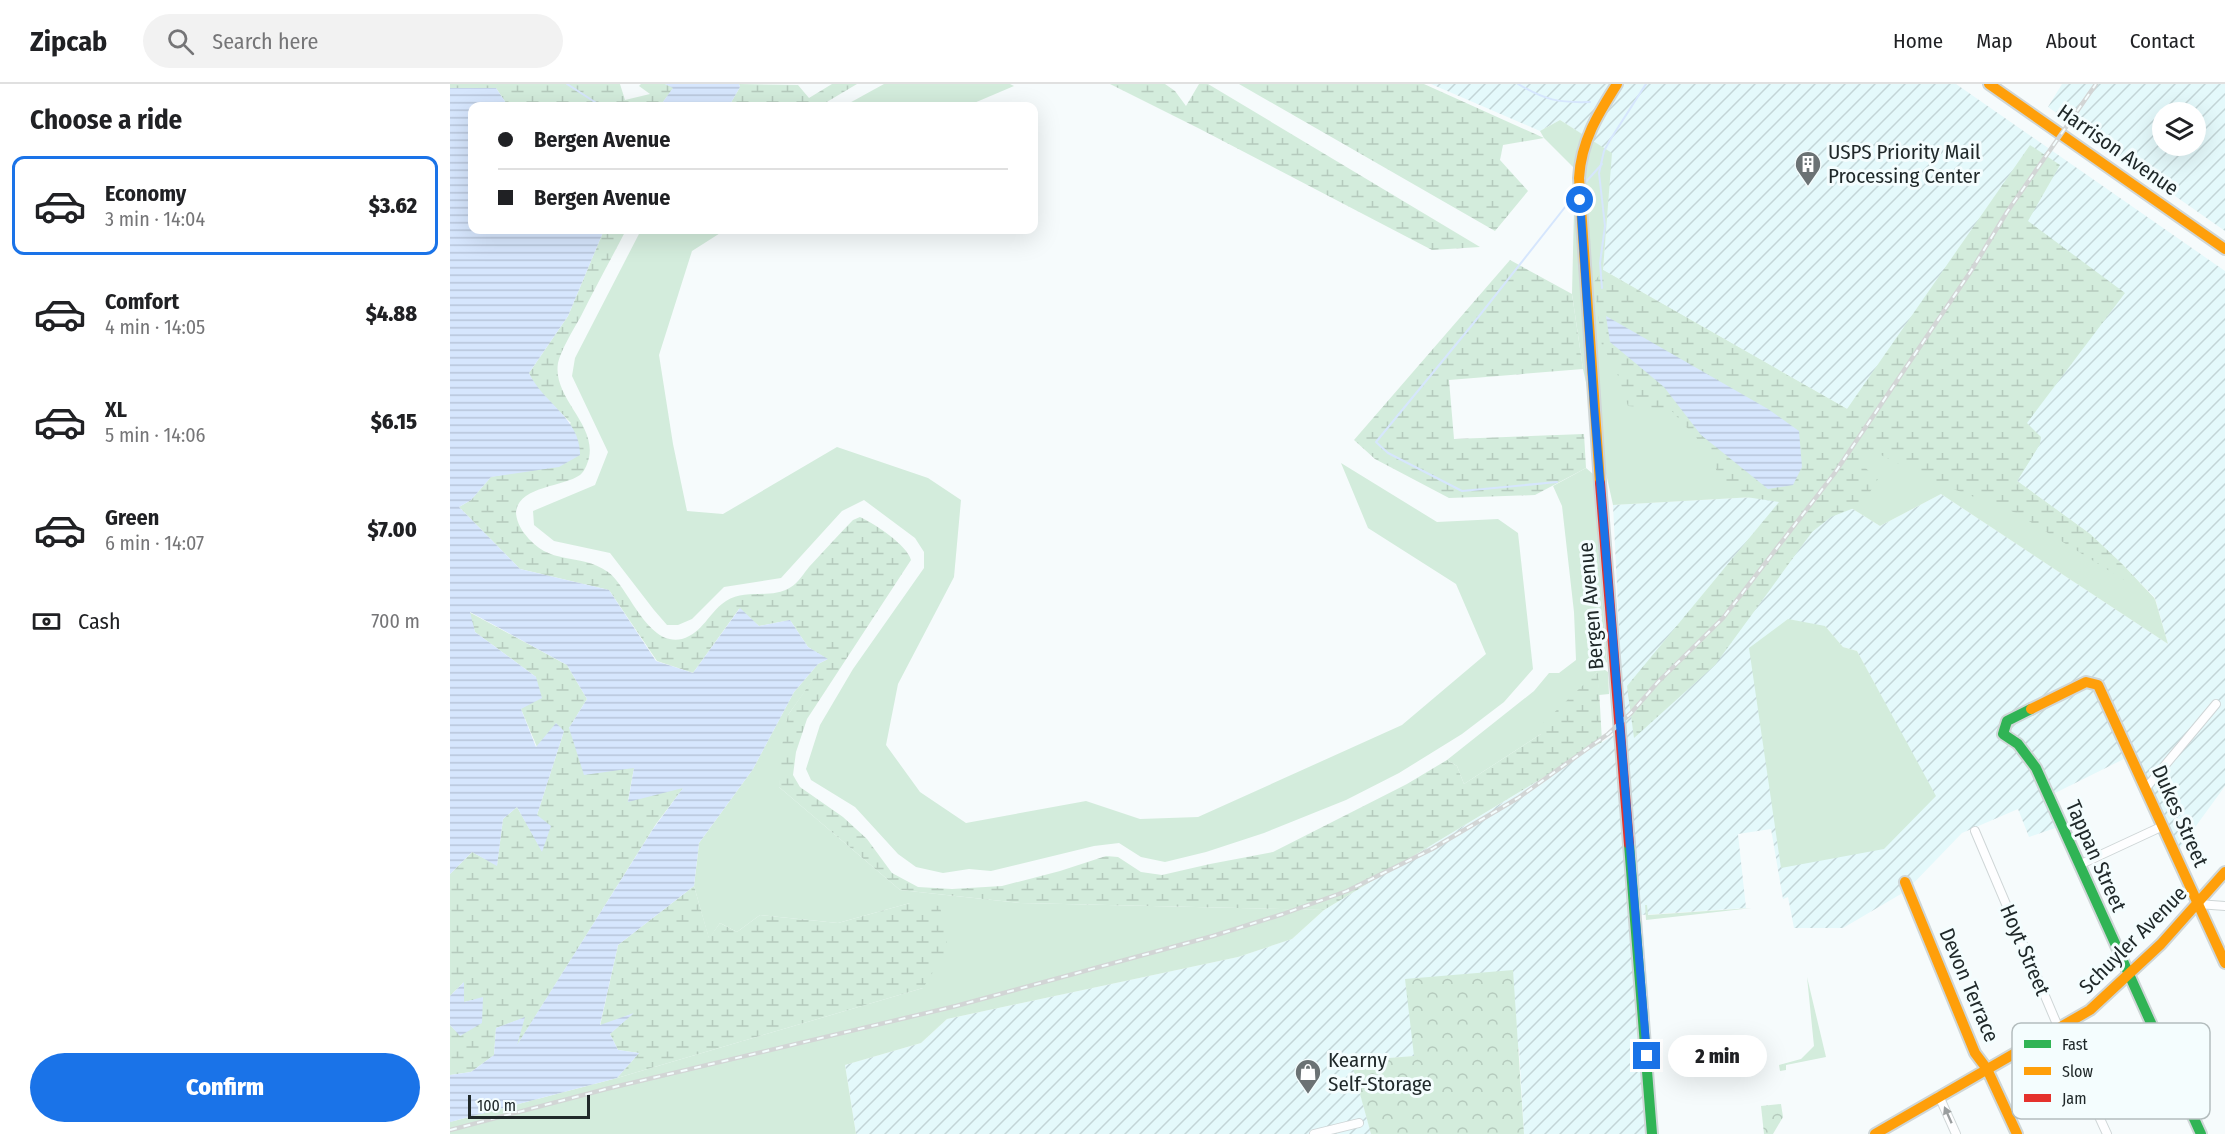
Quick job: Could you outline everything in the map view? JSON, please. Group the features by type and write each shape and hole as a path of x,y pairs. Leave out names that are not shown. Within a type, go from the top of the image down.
{"street":[{"name":"Bergen Avenue","path":"1617,84 1599,112 1583,145 1579,159 1579,178 1593,395 1652,1134"},
{"name":"Harrison Avenue","path":"1989,84 2225,249"},
{"name":"Dukes Street","path":"2003,734 2007,721 2013,717 2085,682 2098,685 2225,963"},
{"path":"2146,788 2216,704"},
{"name":"Tappan Street","path":"2003,734 2018,744 2036,768 2151,1023"},
{"path":"2079,865 2163,826"},
{"name":"Hoyt Street","path":"1975,831 2056,1023"},
{"name":"Schuyler Avenue","path":"2069,1023 2090,1010 2129,975 2198,904 2225,872"},
{"name":"Devon Terrace","path":"1905,882 1975,1053 1987,1069 2017,1134"},
{"path":"2198,904 2225,906"},
{"name":"Schuyler Avenue","path":"1875,1134 2012,1055"},
{"path":"1939,1096 1956,1134"},
{"name":"Hoyt Street","path":"2100,1119 2107,1134"},
{"name":"Tappan Street","path":"2194,1119 2201,1134"},
{"path":"1314,1134 1359,1123"}],"shaded area":[{"path":"1431,84 1956,84 2225,271 2225,786 2180,848 2134,754 2049,796 2061,826 2029,837 2018,809 1962,833 1906,891 1843,928 1794,928 1788,897 1783,899 1771,829 1738,834 1746,908 1641,915 1635,926 1654,1134 1524,1134 1519,1048 1352,1061 1371,1134 856,1134 845,1065 921,1043 947,1019 1238,957 1292,939 1324,910 1624,729 1613,505 1772,496 1840,501 1880,526 1941,494 2168,644 2155,598 2090,534 2017,481 1847,409 1603,270 1611,153 1560,120 1540,131","holes":["1825,626 1843,647 1857,651 1935,796"]},
{"path":"2062,84 2225,84 2225,231 2048,107"}],"green space":[{"path":"450,84 620,84 625,100 650,94 639,86 641,84 665,84 674,87 663,102 505,102 496,88 450,88"},
{"path":"739,84 798,85 809,98 832,84 857,84 827,102 731,102 740,87"},
{"path":"884,84 1010,84 1014,86 976,102 851,102"},
{"path":"1110,84 1165,84 1175,91 1186,106 1199,84 1208,84 1480,247 1432,250"},
{"path":"1239,84 1424,84 1544,138 1503,145 1500,160 1528,191 1495,231"},
{"path":"1560,120 1612,153 1603,270 1847,409 1963,342 2040,444 2017,481 2090,534 2155,599 2168,644 1941,494 1880,526 1840,501 1772,496 1613,505 1583,369 1572,294 1575,169 1544,138 1540,131"},
{"path":"2030,145 2060,165 2028,221 2125,293 2027,423 2041,437 2040,444 2017,481 2090,534 2155,599 2016,513 1935,482 1869,449 1862,465 1878,479 1862,505 1831,517 1812,532 1715,665 1634,738 1627,686 1779,502 1726,494 1709,452 1670,409 1628,406 1615,367 1602,346 1594,282 1603,270 1847,409"},
{"path":"602,234 624,234 558,363 558,376 562,389 588,438 590,451 587,464 580,475 525,497 519,503 517,518 524,533 544,551 586,562 608,572 649,625 659,634 670,639 682,639 695,632 720,606 734,597 775,593 791,587 853,520 860,517 882,530 908,554 911,560 807,719 796,752 793,775 800,787 843,817 867,839 892,873 918,887 952,889 1002,886 1106,856 1118,857 1141,872 1162,875 1273,852 1407,784 1447,760 1457,766 1464,784 1541,734 1542,724 1598,671 1602,742 1324,910 1020,903 900,890 779,787 780,756 788,715 827,659 808,647 790,620 759,626 739,609 693,673 657,661 609,590 520,569 459,507 471,500 491,477 511,473 571,423 536,388 529,373 568,316"},
{"path":"639,234 719,234 692,251 659,355 673,444 687,511 723,514 837,447 928,478 961,500 954,577 898,684 886,745 920,792 966,823 1086,801 1140,819 1198,817 1402,725 1486,654 1456,584 1368,528 1341,463 1437,522 1498,519 1518,533 1533,669 1504,702 1462,734 1399,773 1346,800 1264,833 1206,852 1165,862 1141,857 1119,843 1094,846 991,871 969,869 943,873 916,867 898,854 855,807 811,780 806,769 820,725 853,669 924,568 924,552 915,538 864,500 842,511 781,578 724,587 692,619 678,625 667,625 610,553 554,541 534,525 533,511 595,485 608,452 572,376 575,358"},
{"path":"1510,260 1572,294 1583,369 1449,380 1454,439 1584,434 1586,468 1535,495 1449,498 1375,459 1354,440"},
{"path":"1586,468 1593,474 1607,662 1604,664 1608,672 1609,694 1599,695 1597,672 1541,734 1464,784 1457,766 1447,760 1534,691 1549,673 1559,673 1576,660 1574,612 1562,506 1553,486"},
{"path":"469,612 567,665 587,699 569,728 634,768 628,801 684,787 656,824 516,1047 524,1018 496,1028 494,1055 471,1072 450,1075 450,1025 461,1036 483,998 464,1002 463,983 450,996 450,874 472,852 497,865 503,819 517,807 542,851 537,815 564,731 537,747 521,709 536,677 475,632"},
{"path":"1788,619 1825,626 1843,647 1857,651 1936,796 1884,849 1781,868 1749,648"},
{"path":"828,659 788,715 779,787 900,890 1020,903 1324,910 1292,939 1238,957 947,1019 921,1043 845,1065 856,1134 450,1134 450,1122 617,1078 923,988 910,903 838,923 760,915 737,932 720,923 709,939 694,886 699,843 753,769 794,692 818,664"},
{"path":"694,886 709,938 720,923 737,932 760,915 838,923 910,903 940,906 948,948 923,988 617,1078 639,1053 618,1050 610,1034 632,1014 600,1026 618,945"},
{"path":"1645,905 1647,905 1648,915 1752,908 1646,920"},
{"path":"1513,970 1524,1134 1371,1134 1351,1061 1414,1056 1405,979"},
{"path":"1807,977 1826,1057 1786,1065 1786,1070 1780,1071 1779,1065 1801,1059 1814,1046"},
{"path":"1781,1104 1783,1117 1773,1134 1764,1134 1761,1106"}],"water":[{"path":"665,84 739,84 740,87 731,102 663,102 673,88"},
{"path":"450,88 496,88 505,102 468,102 468,234 602,234 568,316 529,373 535,384 568,421 579,442 580,455 559,467 491,477 471,500 459,507 520,569 609,590 656,661 693,673 740,608 759,626 790,620 808,647 828,659 818,664 794,692 753,769 699,843 694,886 618,945 600,1025 634,1013 610,1034 618,1050 639,1053 617,1078 450,1122 450,1075 471,1072 494,1055 496,1028 525,1017 517,1045 653,829 683,788 628,802 634,768 584,775 569,728 587,699 567,665 470,612 475,632 536,677 542,698 521,709 536,747 556,723 564,731 537,815 551,826 542,852 517,807 503,819 497,866 472,852 450,874"},
{"path":"1606,316 1768,409 1799,431 1802,467 1793,485 1768,489 1701,435 1664,387 1610,342"},
{"path":"464,982 464,1002 483,997 482,1023 460,1036 450,1025 450,996"}],"waterway":[{"path":"567,84 595,102"},
{"path":"1518,84 1536,94 1552,99 1590,102"},
{"path":"1602,288 1600,263 1605,226 1599,173 1604,151 1646,84"},
{"path":"1583,185 1602,164"},
{"path":"1557,482 1462,491 1388,453 1376,442 1577,192"}],"railway":[{"path":"450,1130 606,1089 956,1006 1213,936 1347,891 1432,849 1518,798 1608,734 1723,618 1834,474 1971,271 2007,212 2096,84"}],"traffic: fast":[{"path":"2031,709 2007,721 2003,734 2018,744 2036,768 2151,1023"},
{"path":"1629,844 1652,1134"},
{"path":"2194,1119 2201,1134"}],"traffic: slow":[{"path":"1600,483 1579,178 1587,140 1597,117 1617,84"},
{"path":"1989,84 2225,249"},
{"path":"2031,709 2086,682 2098,685 2225,963"},
{"path":"2067,1023 2090,1010 2161,944 2225,872"},
{"path":"1905,882 1975,1053 1987,1069 2017,1134"},
{"path":"1875,1134 2012,1055"}],"traffic: jam":[{"path":"1600,483 1629,844"}],"place":[{"name":"USPS Priority Mail Processing Center","path":"1808,187"},
{"name":"Kearny Self-Storage","path":"1308,1095"}],"route":[{"path":"1580,200 1594,406 1647,1056"}]}
